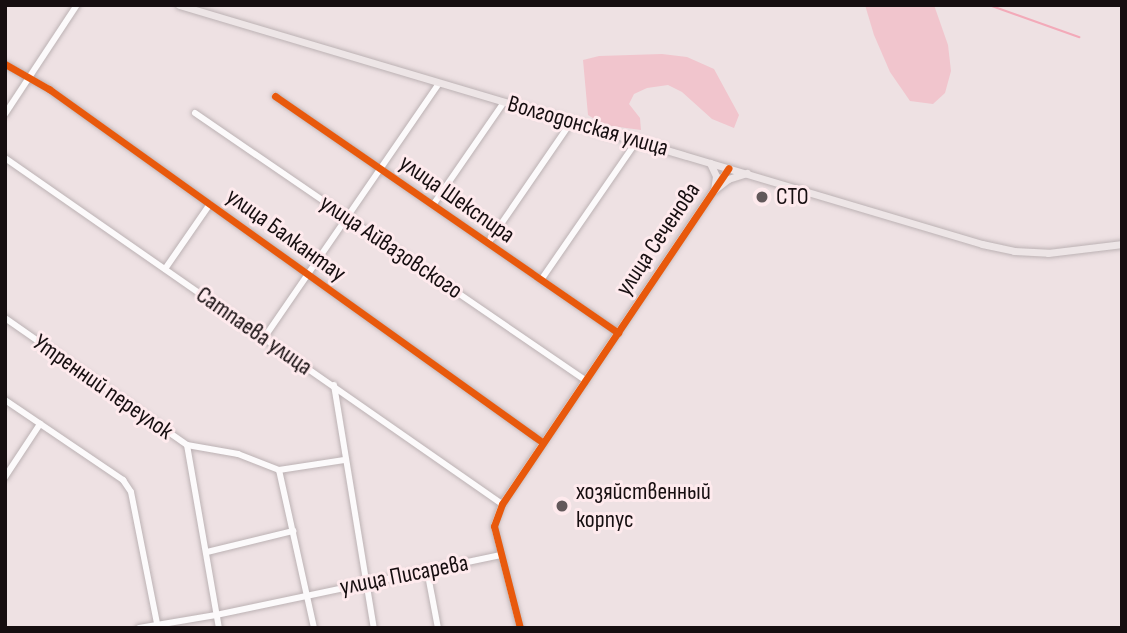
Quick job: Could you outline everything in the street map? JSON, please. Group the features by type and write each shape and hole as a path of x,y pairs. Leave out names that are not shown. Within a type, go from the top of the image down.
{"main road":[{"name":"Волгодонская улица","path":"179,5 1014,251 1048,253 1122,244"},
{"path":"710,162 716,176 714,190"},
{"path":"714,190 728,179 748,173"}],"street":[{"path":"5,114 30,80 77,5"},
{"name":"улица Балкантау","path":"5,64 49,89 542,442"},
{"name":"улица Шекспира","path":"264,338 439,83"},
{"name":"улица Шекспира","path":"275,96 618,333"},
{"path":"433,205 504,102"},
{"name":"улица Айвазовского","path":"195,113 586,382"},
{"path":"488,243 572,121"},
{"path":"541,280 637,141"},
{"name":"Сатпаева улица","path":"5,158 502,504"},
{"name":"улица Сеченова","path":"520,628 494,526 502,504 729,168"},
{"path":"165,269 210,204"},
{"name":"Утренний переулок","path":"5,318 187,445 219,628"},
{"path":"334,385 344,460 374,628"},
{"path":"5,400 123,480 131,492 158,626"},
{"path":"5,477 40,424"},
{"path":"187,445 239,454 279,470 344,460"},
{"name":"улица Писарева","path":"279,470 314,628"},
{"path":"207,552 293,531"},
{"name":"улица Писарева","path":"139,628 216,615 501,555"},
{"path":"427,570 438,628"}],"shaded area":[{"path":"865,5 934,5 948,45 951,71 945,93 933,104 910,101 890,72"},
{"path":"662,54 687,57 714,69 739,115 734,128 712,119 682,92 668,85 647,88 634,94 629,104 640,118 641,130 604,125 588,115 583,60 599,56"}],"waterway":[{"path":"989,5 1079,37"}],"cycle path":[{"path":"5,64 49,89 542,442"},
{"path":"275,96 618,333"},
{"path":"520,628 494,526 502,504 729,168"}],"place":[{"name":"СТО","path":"762,197"},
{"name":"хозяйственный корпус","path":"562,506"}]}
